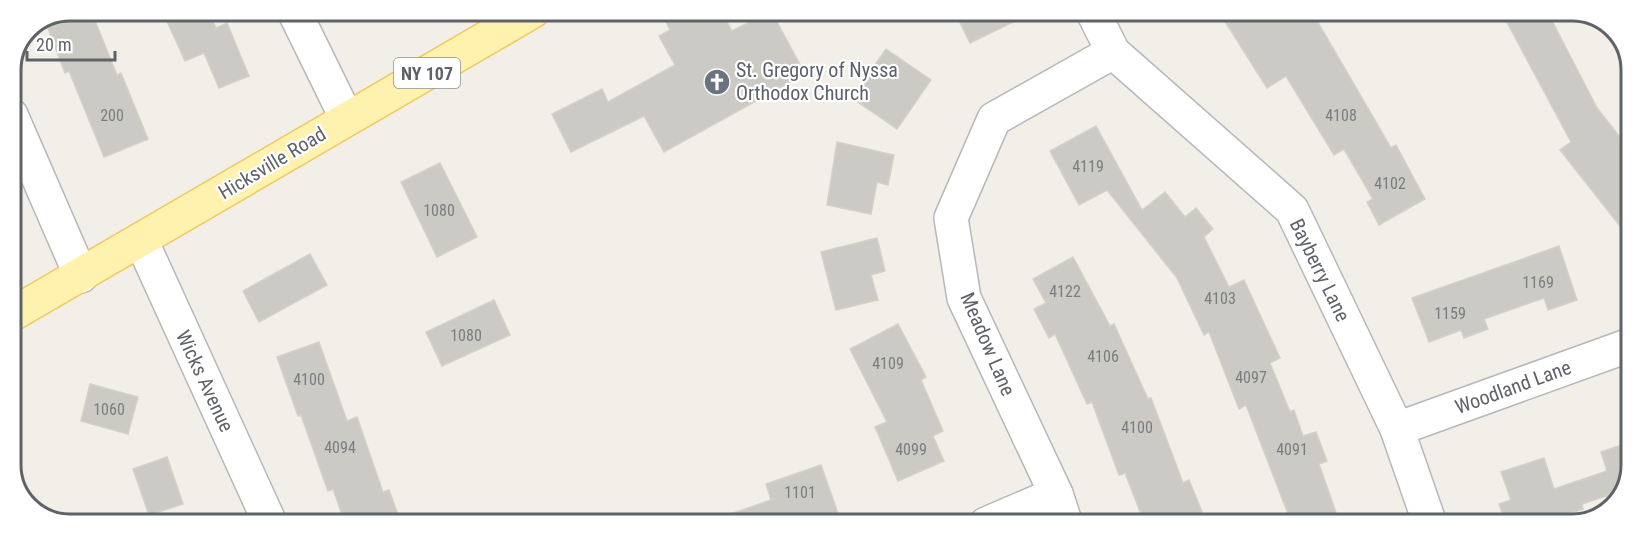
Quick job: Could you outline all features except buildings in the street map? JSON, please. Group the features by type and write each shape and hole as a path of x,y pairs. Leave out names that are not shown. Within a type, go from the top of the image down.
{"main road":[{"name":"Hicksville Road","path":"21,309 516,21"}],"street":[{"path":"299,21 347,119"},
{"name":"Bayberry Lane","path":"1098,21 1113,52 1292,210 1397,429 1427,514"},
{"name":"Meadow Lane","path":"1061,509 964,298 951,219 993,119 1113,52"},
{"path":"21,140 81,276"},
{"name":"Wicks Avenue","path":"141,240 266,514"},
{"name":"Woodland Lane","path":"1397,429 1621,348"},
{"path":"1036,514 1061,509"}],"place":[{"name":"St. Gregory of Nyssa Orthodox Church","path":"717,82"}]}
